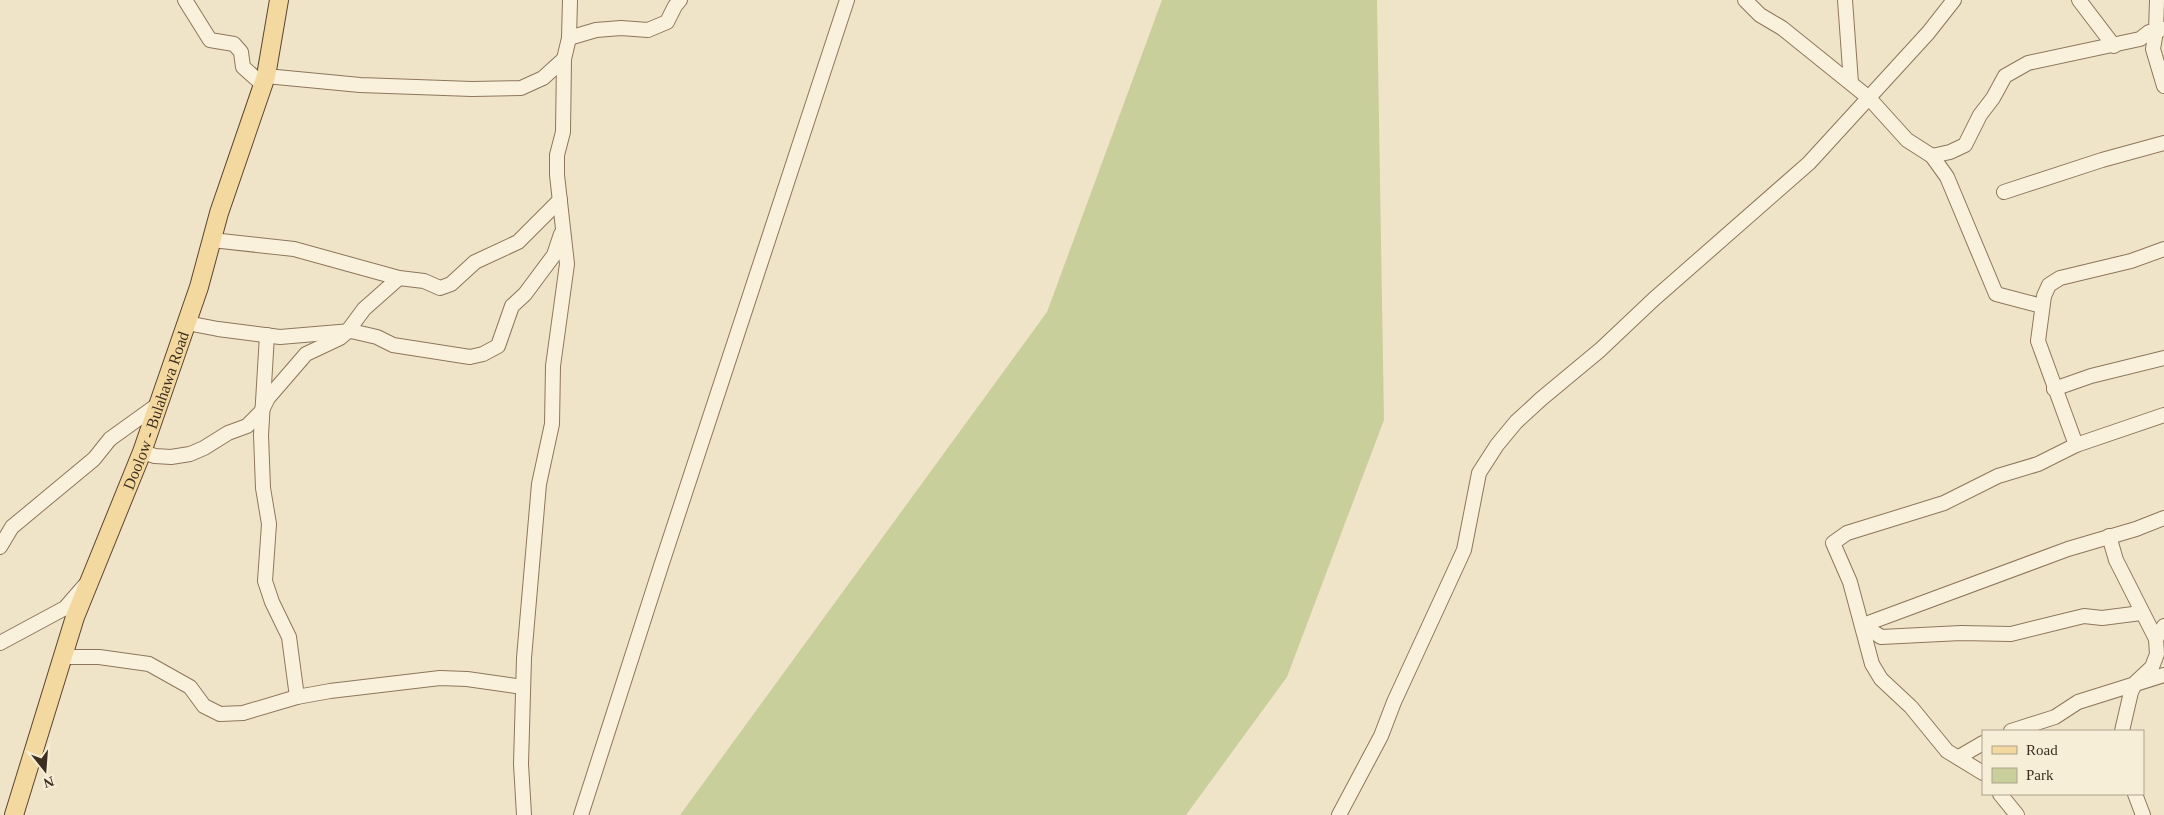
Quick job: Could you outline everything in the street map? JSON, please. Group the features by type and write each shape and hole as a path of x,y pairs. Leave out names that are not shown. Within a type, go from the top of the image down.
{"main road":[{"name":"Doolow - Bulahawa Road","path":"14,815 75,617 142,452 187,322 264,80 279,0"}],"street":[{"path":"185,0 210,40 234,44 241,52 243,67 264,80 472,89 521,88 543,78 564,59"},
{"path":"524,815 521,764 524,658 539,484 552,424 553,366 563,302 566,264 564,228 557,175 557,155 564,132 564,59 569,38 570,0"},
{"path":"569,38 596,30 648,30 667,22 680,0"},
{"path":"581,815 847,0"},
{"path":"1745,0 1760,15 1782,28 1870,98 1907,140 1932,156 1947,177 1996,294 2042,306"},
{"path":"1845,0 1851,83"},
{"path":"1339,815 1381,736 1394,702 1464,550 1480,473 1497,445 1516,422 1535,404 1600,350 1654,299 1809,163 1928,33 1954,0"},
{"path":"2079,0 2114,46"},
{"path":"2157,0 2160,30 2152,49 2164,86"},
{"path":"1932,156 1950,152 1965,144 1980,115 1993,98 2005,76 2013,70 2028,63 2140,39 2149,32 2160,30"},
{"path":"2004,192 2102,160 2164,143"},
{"path":"212,240 294,250 399,278 424,281 440,288 451,284 474,262 518,242 560,200"},
{"path":"187,322 267,335 287,336 347,332 376,337 393,345 451,356 470,357 483,354 498,346 512,306 525,294 554,255 564,228"},
{"path":"2076,445 2038,342 2042,306 2050,285 2060,278 2131,261 2164,249"},
{"path":"142,452 171,458 190,454 228,433 247,426 261,412 268,398 306,354 340,338 347,332 364,309 399,278"},
{"path":"267,335 261,412 264,488 269,524 265,581 272,602 281,617 289,637 297,697"},
{"path":"2054,388 2091,376 2164,358"},
{"path":"0,547 12,528 94,460 110,440 160,403"},
{"path":"1982,772 1947,751 1911,707 1881,679 1869,654 1863,625 1850,582 1833,543 1847,533 1944,504 1998,476 2038,464 2076,445 2164,415"},
{"path":"1863,625 2164,518"},
{"path":"2109,536 2116,560 2141,613 2156,638 2157,654 2152,667 2136,682 2127,704 2122,730"},
{"path":"0,643 65,608 92,577"},
{"path":"1863,625 1882,637 1961,633 2011,634 2084,616 2102,618 2141,613"},
{"path":"2156,638 2164,626"},
{"path":"63,657 99,657 149,664 190,687 204,706 220,714 243,713 297,697 330,691 440,678 466,679 523,687"},
{"path":"2014,730 2055,717 2078,702 2136,682 2164,675"},
{"path":"1959,757 1982,744"},
{"path":"2001,795 2017,815"},
{"path":"2135,795 2143,815"}],"green space":[{"path":"1162,0 1377,0 1384,420 1287,677 1186,815 680,815 1047,312"}]}
